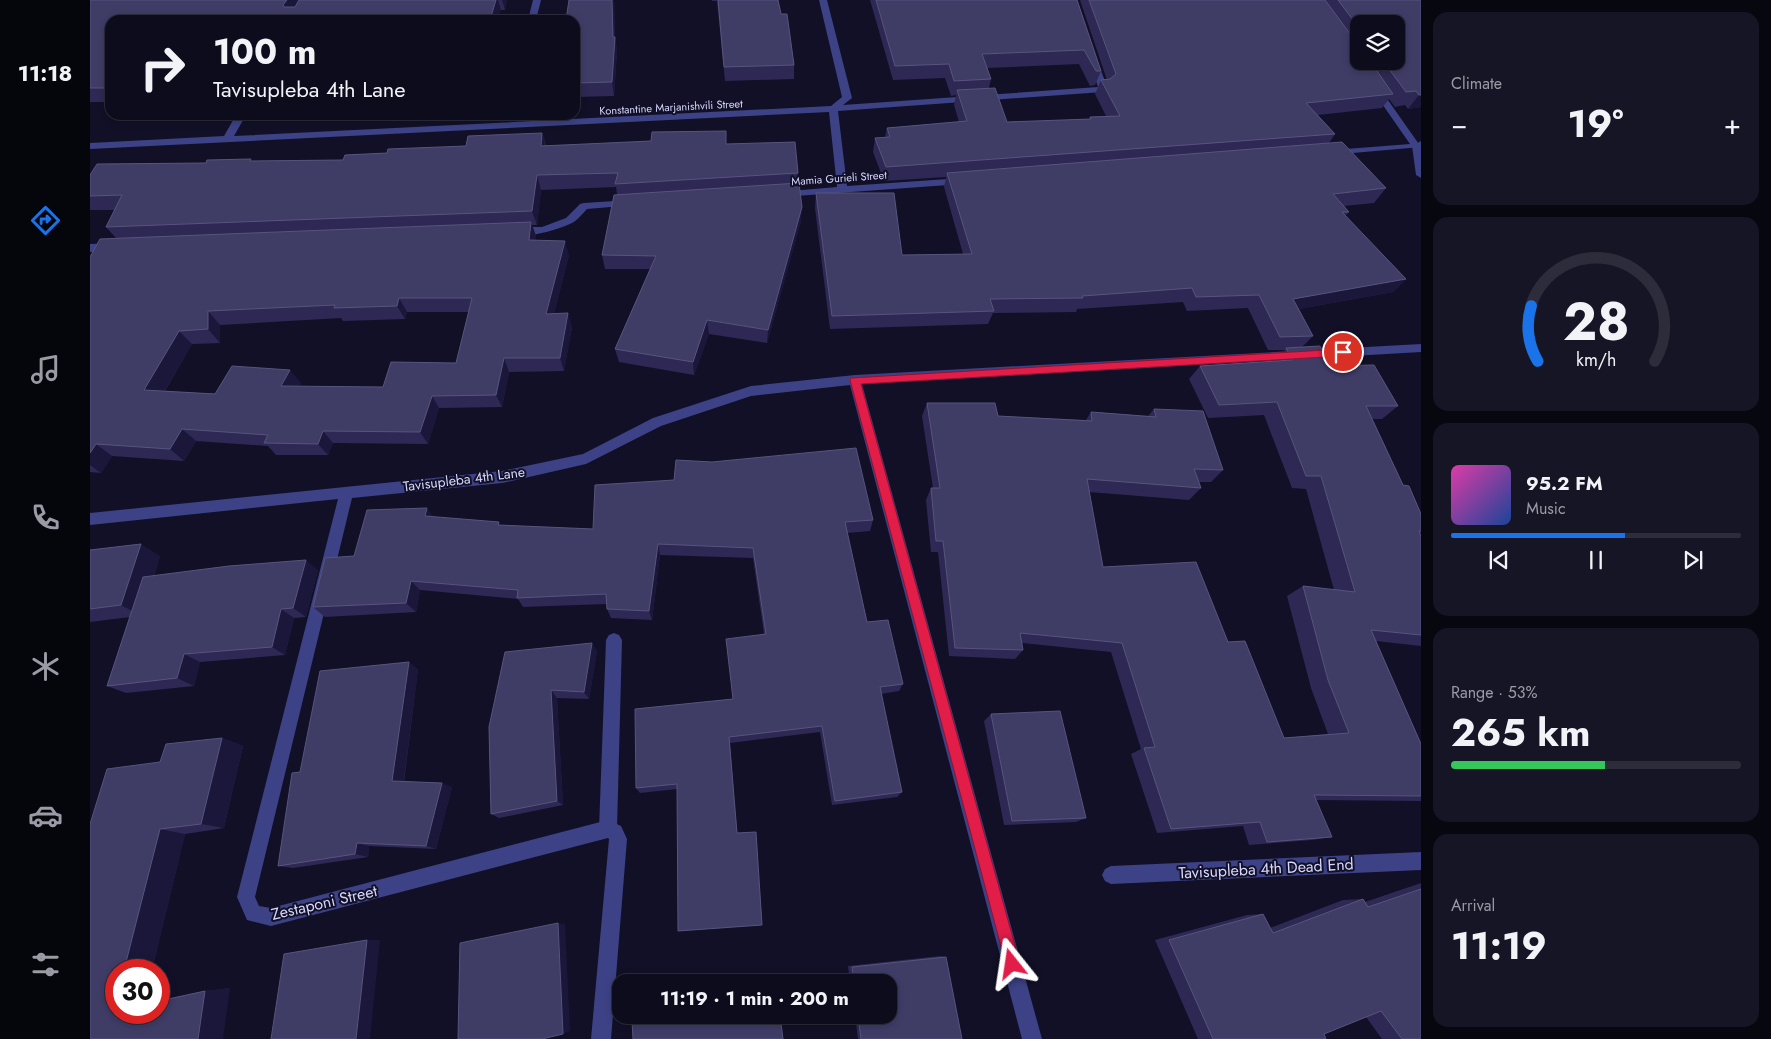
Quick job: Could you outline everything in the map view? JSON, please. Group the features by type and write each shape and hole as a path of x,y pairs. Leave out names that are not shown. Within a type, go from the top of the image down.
{"street":[{"path":"533,15 537,0"},
{"path":"823,0 847,98 832,109 842,190"},
{"name":"Konstantine Marjanishvili Street","path":"90,146 503,127 832,109 1103,89 1091,54"},
{"path":"1370,81 1419,145 1421,175"},
{"path":"227,139 238,120"},
{"path":"503,127 505,120"},
{"path":"1318,154 1419,145"},
{"name":"Mamia Gurieli Street","path":"772,195 971,180"},
{"path":"504,232 543,230 570,220 584,206 643,202"},
{"path":"90,248 129,246"},
{"name":"Tavisupleba 4th Lane","path":"90,519 512,475 586,458 657,422 750,391 855,380 1421,348"},
{"path":"855,380 1032,1039"},
{"name":"Zestaponi Street","path":"347,492 246,897 252,914 271,917 608,829"},
{"path":"601,1039 618,839 615,832 608,829 614,640"},
{"name":"Tavisupleba 4th Dead End","path":"1112,875 1421,861"}],"building":[{"path":"90,0 287,0 283,5 284,7 295,7 299,0 496,0 492,15 105,15 105,88 90,88"},
{"path":"569,0 612,0 613,37 615,37 612,82 580,83 580,15 567,15"},
{"path":"718,0 778,0 781,14 787,14 794,65 724,67"},
{"path":"876,0 1077,0 1101,71 1096,71 1084,50 982,54 991,79 954,81 949,64 895,66"},
{"path":"1089,0 1325,0 1350,34 1350,70 1376,70 1393,94 1306,103 1335,134 886,167 875,138 890,137 887,128 967,121 957,90 995,88 1007,122 1120,116 1101,80 1110,79 1116,74"},
{"path":"1338,0 1421,0 1421,95 1416,91 1406,92 1390,70 1405,70 1405,15 1350,16"},
{"path":"726,131 726,144 795,142 798,173 615,184 618,173 537,175 532,211 106,227 122,195 90,196 90,175 97,164 206,163 207,160 251,159 250,161 343,160 345,155 387,153 388,149 466,146 468,136 542,133 541,146 651,141 652,132"},
{"path":"1342,142 1386,188 1333,194 1349,212 1342,212 1406,279 1293,299 1313,336 1280,337 1259,295 1196,297 1192,288 1082,296 1083,298 990,299 994,311 832,316 816,193 894,193 902,255 972,254 947,173"},
{"path":"799,183 802,207 768,330 707,320 693,362 615,349 656,256 602,255 614,195"},
{"path":"531,222 529,240 565,241 546,314 568,313 560,358 504,358 496,395 432,396 420,432 323,431 318,444 264,443 268,435 182,429 170,449 96,444 90,453 90,257 100,239","holes":["399,298 472,298 456,363 391,362 383,387 281,386 290,370 232,366 215,394 144,390 179,331 208,329 208,311 335,305 334,308 397,306"]},
{"path":"1320,346 1330,366 1374,365 1398,406 1366,406 1403,485 1409,486 1421,514 1421,531 1419,531 1421,537 1421,635 1371,630 1421,744 1421,796 1314,795 1332,837 1267,842 1260,822 1171,829 1144,748 1155,747 1122,643 1020,633 1023,650 955,648 943,541 936,541 931,488 940,488 927,403 995,403 998,416 1092,421 1091,412 1156,417 1154,409 1203,411 1223,470 1194,469 1201,488 1087,479 1103,567 1196,562 1228,642 1245,641 1284,738 1349,733 1328,680 1303,586 1355,592 1321,476 1306,476 1277,402 1219,405 1200,366 1292,360 1286,348"},
{"path":"856,448 873,520 845,522 867,622 888,620 903,684 880,687 902,792 835,801 822,726 729,737 737,833 756,832 762,925 678,931 677,784 636,788 635,709 733,699 726,639 766,634 753,548 658,544 649,611 607,609 606,594 517,598 518,590 411,581 406,603 313,607 325,558 354,556 367,510 427,508 425,516 499,522 498,525 593,529 595,485 674,480 676,460 712,462"},
{"path":"141,544 121,605 90,609 90,550"},
{"path":"306,560 293,608 281,609 272,647 184,654 177,678 107,686 143,577 229,566"},
{"path":"592,643 584,692 551,690 557,801 491,814 489,727 505,652"},
{"path":"409,662 392,781 442,783 426,846 357,843 355,854 278,866 292,773 300,772 320,671"},
{"path":"1060,711 1086,818 1012,821 991,714"},
{"path":"222,738 201,824 160,829 127,959 105,959 105,1024 170,1024 170,999 205,991 198,1039 90,1039 90,824 107,769 160,762 166,744"},
{"path":"1421,889 1421,1039 1402,1039 1381,1011 1324,1034 1326,1039 1213,1039 1169,940 1263,914 1273,933 1363,899 1368,907"},
{"path":"558,923 563,1034 542,1039 458,1039 460,943"},
{"path":"367,940 356,1039 271,1039 284,954"},
{"path":"946,957 962,1039 861,1039 859,1024 897,1024 897,974 853,974 852,967"},
{"path":"632,1024 781,1024 783,1039 633,1039"}],"route":[{"path":"1012,964 855,380 1343,352"}]}
